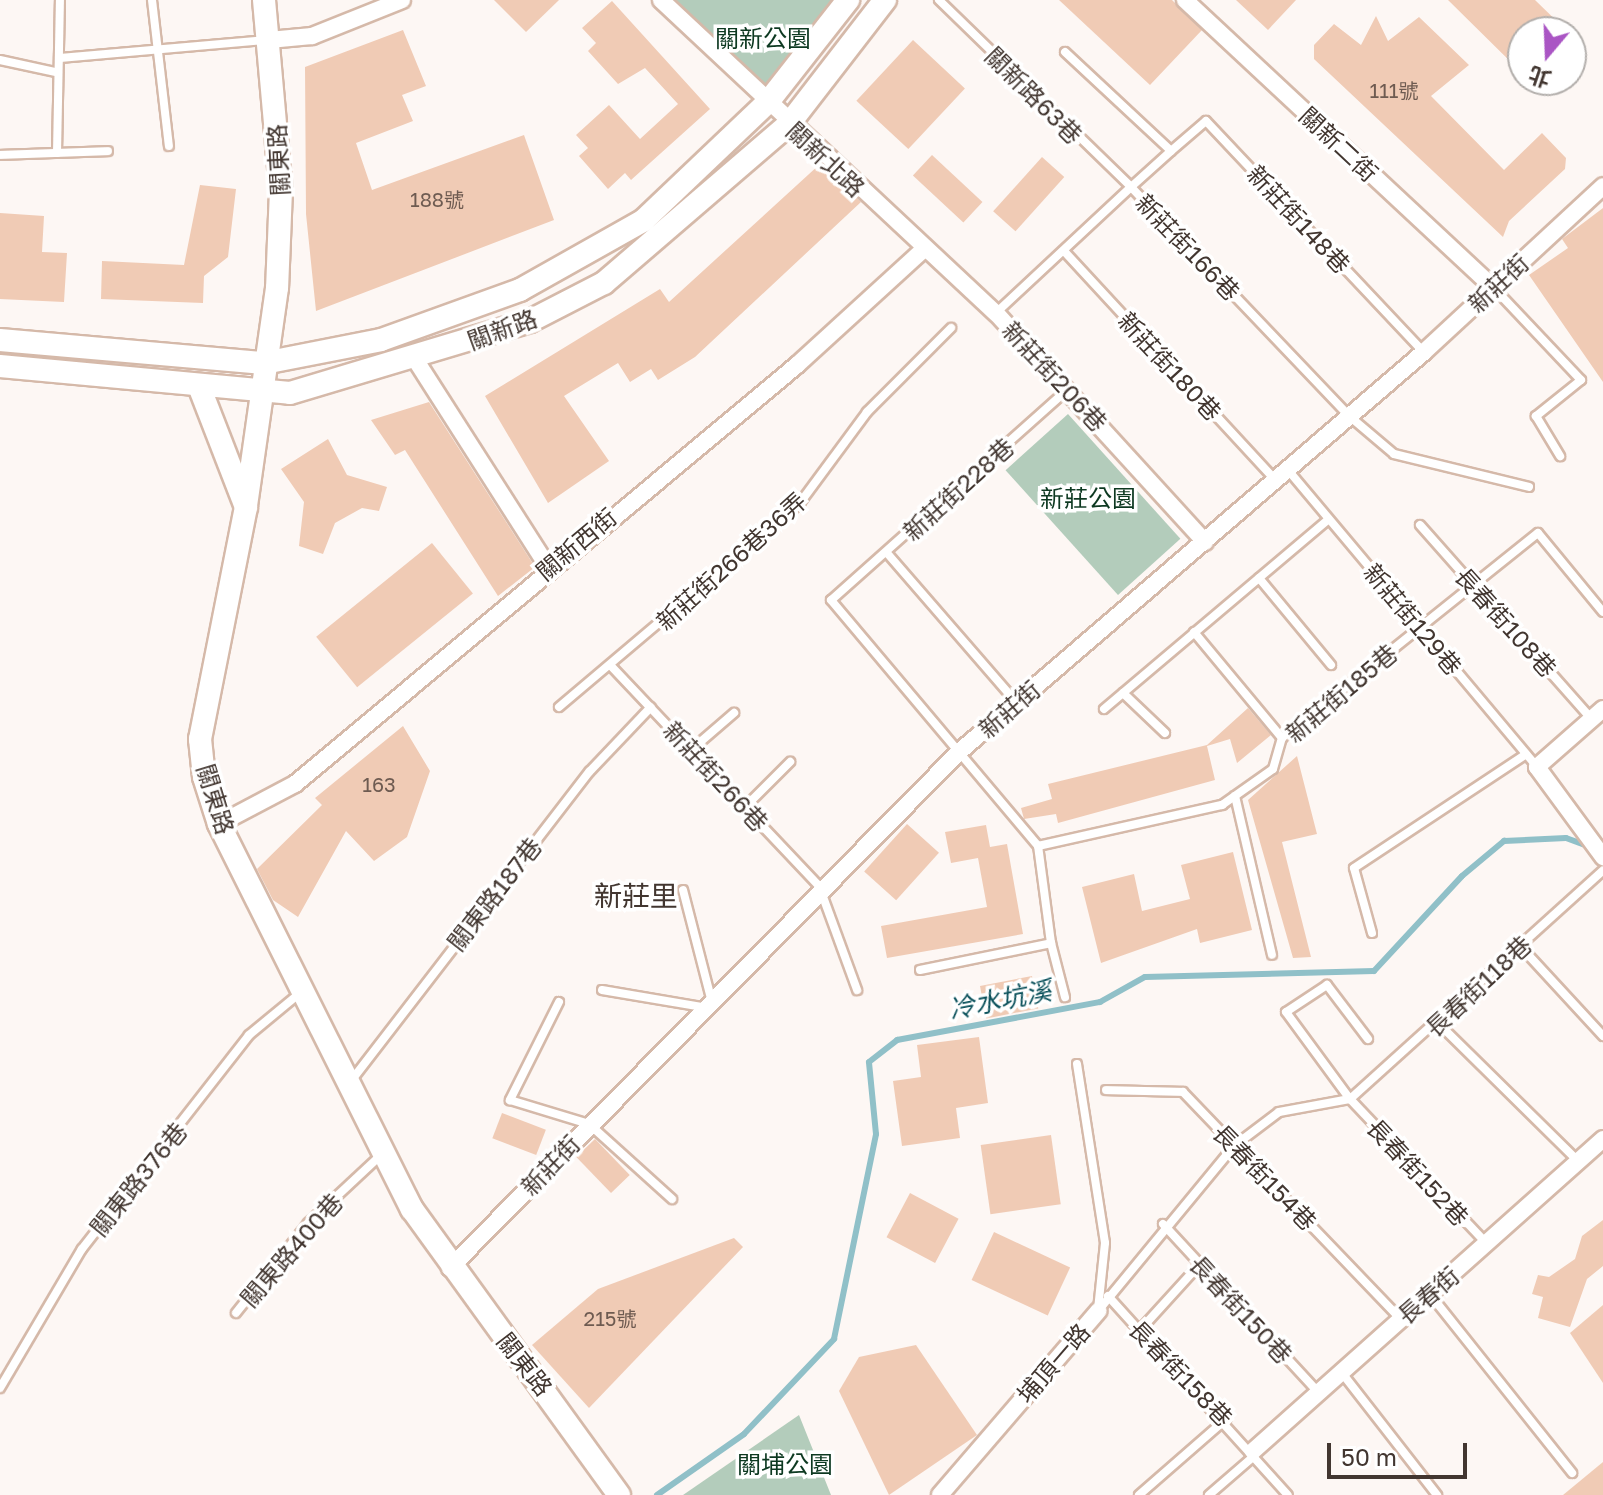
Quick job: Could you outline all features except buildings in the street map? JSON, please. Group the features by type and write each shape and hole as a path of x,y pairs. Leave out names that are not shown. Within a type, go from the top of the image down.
{"street":[{"name":"關東路","path":"264,0 281,190 263,393 246,507 200,739 219,824 381,1155 450,1268 619,1495"},
{"path":"269,40 312,36 402,0"},
{"name":"關新北路","path":"661,0 789,124 996,313"},
{"name":"關新路","path":"0,340 264,363 422,327 579,261 644,220 768,102 848,0"},
{"name":"關新路","path":"0,366 263,393 290,393 415,359 530,321 604,283 789,124 885,0"},
{"name":"關新二街","path":"1185,0 1493,287"},
{"name":"新莊街","path":"450,1268 819,886 959,752 1282,476 1601,193"},
{"name":"關新西街","path":"219,824 295,784 548,567 797,365 924,249"},
{"name":"新莊街206巷","path":"996,313 1069,388 1205,542"},
{"path":"415,359 548,567"},
{"path":"199,386 246,507"},
{"path":"1597,713 1531,760 1575,824 1603,857"},
{"name":"長春街","path":"1253,1453 1603,1139"},
{"name":"埔頂一路","path":"940,1495 1103,1303"}],"lane":[{"path":"57,153 55,72 60,58 60,0"},
{"path":"152,0 169,146"},
{"name":"關新路63巷","path":"939,0 1131,187"},
{"path":"60,58 156,45 269,40"},
{"path":"1065,52 1171,151"},
{"path":"0,60 55,72"},
{"name":"新莊街148巷","path":"1171,151 1206,121 1424,352"},
{"path":"0,155 108,151"},
{"name":"新莊街166巷","path":"1171,151 1131,187 1348,415 1394,454 1529,487"},
{"name":"新莊街206巷","path":"996,313 1131,187"},
{"name":"新莊街180巷","path":"1064,251 1282,476"},
{"path":"1493,287 1581,380 1536,416 1560,456"},
{"name":"新莊街266巷36弄","path":"559,707 612,667 800,503 867,412 951,328"},
{"name":"新莊街228巷","path":"1016,702 887,553 1069,388"},
{"name":"新莊街129巷","path":"1282,476 1329,519 1531,760"},
{"path":"1104,709 1329,519"},
{"name":"長春街108巷","path":"1420,525 1473,585 1597,713"},
{"name":"新莊街185巷","path":"1038,846 1222,805 1273,769 1282,738 1538,533 1603,612"},
{"path":"887,553 831,600 1038,846 1051,943 1065,997"},
{"path":"1259,578 1331,665"},
{"path":"1194,632 1282,738"},
{"name":"新莊街266巷","path":"612,667 819,886"},
{"path":"1123,693 1165,733"},
{"name":"關東路187巷","path":"346,1088 580,783 651,707"},
{"path":"691,750 734,713"},
{"path":"1372,933 1354,868 1531,760"},
{"path":"745,807 790,762"},
{"path":"1235,796 1272,955"},
{"name":"長春街118巷","path":"1350,1099 1439,1024 1603,870"},
{"path":"819,886 857,990"},
{"path":"602,990 706,1003 683,890"},
{"path":"920,970 1051,943"},
{"path":"1521,947 1603,1036"},
{"name":"長春街152巷","path":"1368,1039 1327,985 1286,1012 1350,1099 1486,1244"},
{"name":"關東路376巷","path":"0,1388 82,1249 249,1035 303,991"},
{"path":"559,1002 510,1100 589,1124 672,1199"},
{"path":"1439,1024 1578,1161"},
{"name":"埔頂一路","path":"1077,1064 1105,1243 1103,1303"},
{"name":"長春街154巷","path":"1106,1090 1183,1092 1400,1318"},
{"path":"1103,1303 1163,1224 1234,1146 1279,1112 1350,1099"},
{"name":"關東路400巷","path":"236,1313 308,1223 381,1155"},
{"name":"長春街150巷","path":"1163,1224 1319,1393"},
{"path":"1140,1330 1200,1264"},
{"path":"1429,1293 1572,1473"},
{"name":"長春街158巷","path":"1103,1303 1140,1330 1226,1419 1288,1495"},
{"path":"1341,1372 1437,1495"},
{"path":"1139,1495 1226,1419"},
{"path":"1209,1495 1253,1453"}],"green space":[{"name":"關新公園","path":"658,0 840,0 767,93"},
{"name":"新莊公園","path":"1068,414 1180,539 1118,595 1006,470"},
{"name":"關埔公園","path":"799,1415 831,1495 683,1495"}],"waterway":[{"name":"冷水坑溪","path":"657,1495 744,1434 834,1339 876,1134 869,1062 897,1040 1100,1002 1145,977 1374,971 1462,876 1504,841 1566,838 1588,846"}],"district":[{"name":"新莊里","path":"636,896"}]}
